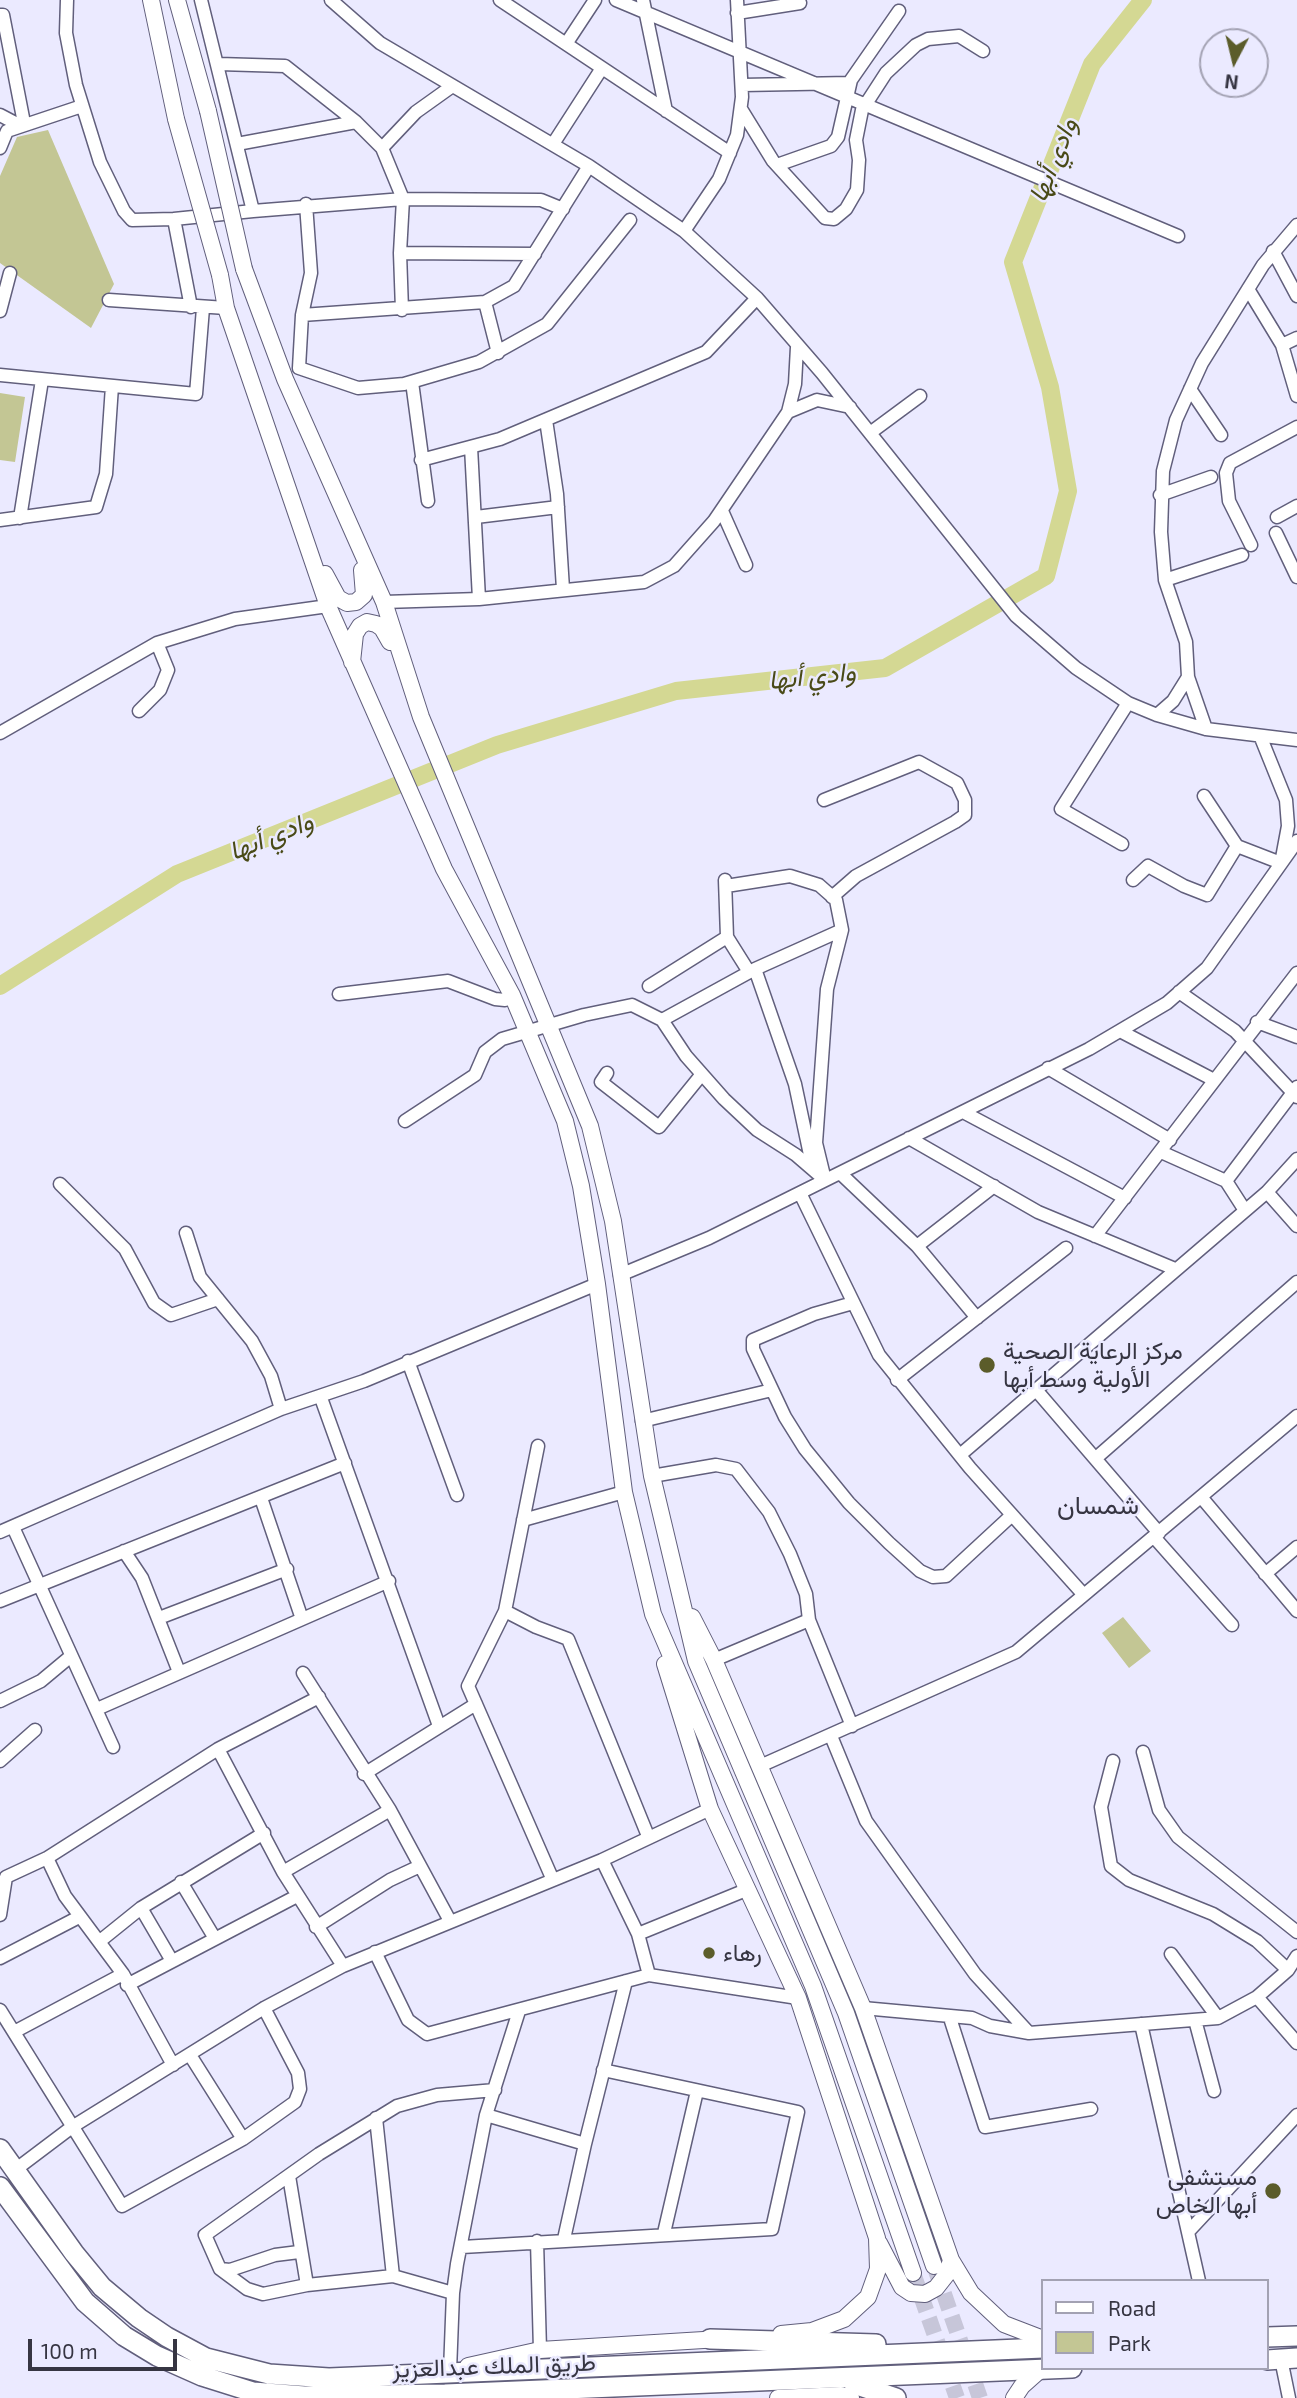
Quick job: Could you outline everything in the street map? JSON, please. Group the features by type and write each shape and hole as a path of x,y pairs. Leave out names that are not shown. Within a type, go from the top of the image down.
{"highway":[{"name":"طريق الملك عبدالعزيز","path":"0,2149 102,2287 167,2337 206,2358 269,2374 317,2377 1042,2348"},
{"name":"طريق الملك عبدالعزيز","path":"0,2187 85,2302 124,2336 157,2356 202,2376 253,2392 304,2396 445,2394 1040,2370"},
{"path":"1269,2337 1297,2336"},
{"path":"710,2339 872,2343 925,2353"},
{"path":"790,2381 857,2384 896,2398"}],"main road":[{"path":"138,0 164,52"},
{"path":"151,0 176,119 220,275 226,309 301,533 328,606 382,734 444,869 512,995 565,1121 581,1186 597,1284 624,1492 673,1694 710,1809 798,1998 877,2238 902,2287 911,2293 925,2294 936,2288 947,2273 951,2260"},
{"path":"177,0 208,111 244,269 285,379 384,602 421,717 590,1126 614,1221 652,1476 696,1661 846,2013 934,2266"},
{"path":"301,533 338,598 347,603 356,602 364,596 366,586 353,535"},
{"path":"352,663 355,634 360,626 367,622 376,624 382,628 408,679"},
{"path":"677,1588 714,1660 863,2008 951,2260 971,2292 1004,2324 1042,2339"},
{"path":"653,1614 813,1986 913,2273"},
{"path":"710,1809 783,1919"},
{"path":"777,1810 805,1917"},
{"path":"450,2371 540,2350 812,2332 844,2319 868,2297 878,2269 877,2238"},
{"path":"1014,2398 1021,2386 1040,2370"},
{"path":"445,2394 484,2398"},
{"path":"778,2398 841,2395 851,2398"}],"street":[{"path":"67,0 66,33 82,106 100,162 124,211 132,220 174,219 306,204 403,199 541,200 563,209"},
{"path":"201,0 219,64 253,211"},
{"path":"331,0 380,43 451,88 589,166 684,231 757,298 850,407 1016,616 1076,668 1128,703 1157,715 1206,729 1261,738 1297,740"},
{"path":"500,0 730,153"},
{"path":"566,44 595,0"},
{"path":"616,0 1178,236"},
{"path":"643,0 666,111"},
{"path":"684,231 719,179 737,135 742,85 737,6 800,3"},
{"path":"777,165 831,146 838,137 850,83 899,11"},
{"path":"0,15 3,15 22,124"},
{"path":"741,109 777,165 825,218 834,219 846,209 857,190 860,179 856,140 862,110 886,73 916,45 928,39 959,36 983,51"},
{"path":"219,64 285,66 356,122 382,148 403,199 400,253 402,310"},
{"path":"553,144 602,68"},
{"path":"742,85 850,83"},
{"path":"382,148 416,112 451,88"},
{"path":"0,148 7,131 82,106"},
{"path":"0,115 22,124"},
{"path":"237,144 356,122"},
{"path":"302,315 485,302 514,286 589,166"},
{"path":"306,204 311,273 302,315 299,368 358,388 412,382 479,362 498,354 547,324 630,220"},
{"path":"0,375 196,394 197,308 174,219"},
{"path":"1206,729 1188,677 1186,642 1165,580 1160,495 1176,420 1202,363 1273,251 1297,225"},
{"path":"1273,251 1292,277 1297,296"},
{"path":"400,253 535,254"},
{"path":"0,311 10,274"},
{"path":"1248,289 1282,345 1297,396"},
{"path":"421,460 471,447 546,420 706,352 757,298"},
{"path":"109,300 226,309"},
{"path":"485,302 498,354"},
{"path":"1282,345 1297,338"},
{"path":"384,602 479,599 644,582 674,566 722,511 788,412 795,384 797,346"},
{"path":"20,519 43,380"},
{"path":"412,382 428,501"},
{"path":"0,520 96,507 106,474 113,386"},
{"path":"1190,389 1220,435"},
{"path":"870,433 920,396"},
{"path":"788,412 817,400 850,407"},
{"path":"546,420 558,507 563,589"},
{"path":"1165,580 1247,550 1229,501 1226,473 1230,463 1297,427"},
{"path":"471,447 479,599"},
{"path":"1160,495 1211,477"},
{"path":"1277,517 1297,506"},
{"path":"476,517 558,507"},
{"path":"722,511 746,565"},
{"path":"1276,533 1297,577"},
{"path":"0,733 157,643 235,619 328,606"},
{"path":"139,711 160,690 168,670 157,643"},
{"path":"1157,715 1174,701 1188,677"},
{"path":"1122,844 1061,809 1128,703"},
{"path":"1261,738 1286,800 1288,826 1281,863"},
{"path":"824,800 919,762 957,783 965,800 965,815 907,845 856,876 832,897"},
{"path":"1204,796 1237,846 1281,863"},
{"path":"620,1275 709,1238 909,1139 1120,1031 1167,1003 1207,968 1297,841"},
{"path":"1133,880 1148,866 1207,895 1237,846"},
{"path":"813,1170 795,1084 752,971 727,937 726,883 790,876 819,886 836,900 842,930 827,989 816,1143 825,1180"},
{"path":"662,1020 752,971 842,930"},
{"path":"649,986 727,937"},
{"path":"1095,1236 1161,1152 1243,1039 1297,972"},
{"path":"339,994 448,981 495,999 505,1000 512,995"},
{"path":"1179,992 1243,1039 1295,1092 1226,1181"},
{"path":"405,1121 475,1075 485,1052 502,1039 528,1033 546,1025 632,1005 662,1020 702,1074 757,1130 825,1180"},
{"path":"1257,1022 1297,1037"},
{"path":"1120,1031 1214,1080"},
{"path":"1048,1068 1170,1140"},
{"path":"607,1073 601,1082 659,1127 702,1074"},
{"path":"962,1112 1125,1198"},
{"path":"909,1139 1038,1212 1175,1269"},
{"path":"1161,1152 1226,1181 1244,1209"},
{"path":"960,1455 1267,1192 1297,1159"},
{"path":"840,1173 917,1246 976,1318"},
{"path":"60,1184 125,1249 154,1303 171,1315 218,1299"},
{"path":"917,1246 994,1186"},
{"path":"1267,1192 1297,1226"},
{"path":"800,1193 879,1356 960,1455 1083,1594"},
{"path":"186,1233 200,1277 252,1341 271,1376 281,1409"},
{"path":"897,1380 1066,1248"},
{"path":"1096,1458 1297,1282"},
{"path":"0,1532 281,1409 321,1398 597,1284"},
{"path":"853,1303 814,1314 753,1340 753,1349 772,1390 805,1449 849,1503 920,1571 933,1577 946,1576 1012,1514"},
{"path":"408,1361 457,1495"},
{"path":"642,1420 772,1390"},
{"path":"1037,1391 1096,1458 1232,1625"},
{"path":"321,1398 439,1726"},
{"path":"760,1766 1016,1652 1297,1416"},
{"path":"538,1446 505,1611 468,1686 552,1878"},
{"path":"0,1601 345,1463"},
{"path":"652,1476 716,1465 736,1469 769,1512 790,1554 806,1594 809,1620 852,1726"},
{"path":"523,1520 624,1492"},
{"path":"261,1498 302,1619"},
{"path":"1202,1498 1297,1611"},
{"path":"13,1527 113,1747"},
{"path":"1265,1574 1297,1547"},
{"path":"124,1551 142,1578 179,1672"},
{"path":"159,1618 287,1569"},
{"path":"97,1709 389,1581"},
{"path":"505,1611 568,1639 648,1836"},
{"path":"714,1660 809,1620"},
{"path":"0,1701 41,1681 71,1656"},
{"path":"303,1673 364,1774 390,1810 450,1922"},
{"path":"0,1916 6,1877 47,1858 218,1749 318,1697"},
{"path":"364,1774 476,1704"},
{"path":"0,1761 35,1730"},
{"path":"831,1736 866,1821 975,1975 1029,2033"},
{"path":"218,1749 283,1872 342,1966"},
{"path":"1143,1752 1159,1810 1178,1837 1297,1932"},
{"path":"1114,1761 1101,1807 1111,1866 1129,1880 1213,1914 1257,1941 1288,1970"},
{"path":"15,2170 72,2127 264,2008 342,1966 552,1878 602,1860 710,1809"},
{"path":"283,1872 390,1810"},
{"path":"100,1941 141,1908 264,1833"},
{"path":"47,1858 79,1917 100,1941 125,1979 173,2065"},
{"path":"602,1860 638,1934 649,1975"},
{"path":"317,1927 390,1880 420,1866"},
{"path":"181,1882 214,1937"},
{"path":"638,1934 746,1890"},
{"path":"14,2032 125,1979 172,1961 297,1896"},
{"path":"141,1908 172,1961"},
{"path":"0,1958 79,1917"},
{"path":"375,1952 408,2020 427,2034 649,1975 798,1998"},
{"path":"1171,1954 1218,2018"},
{"path":"863,2008 972,2018 990,2026 1029,2033 1218,2018 1257,1997 1288,1970 1297,1956"},
{"path":"564,2239 584,2144 626,1982"},
{"path":"1257,1997 1297,2043"},
{"path":"0,2010 122,2206 243,2139 295,2102 300,2089 298,2073 264,2008"},
{"path":"450,2371 453,2293 486,2115 519,2011"},
{"path":"950,2018 985,2127 1091,2109"},
{"path":"1195,2020 1214,2091"},
{"path":"1141,2024 1199,2279"},
{"path":"190,2055 243,2139"},
{"path":"462,2247 664,2233 772,2229 798,2112 603,2070"},
{"path":"453,2293 393,2276 307,2284 263,2294 247,2289 220,2269 205,2235 289,2176 397,2106 437,2095 495,2090"},
{"path":"664,2233 697,2091"},
{"path":"486,2115 584,2144"},
{"path":"1189,2231 1297,2115"},
{"path":"376,2118 393,2276"},
{"path":"289,2176 299,2252 307,2284"},
{"path":"537,2241 540,2350"},
{"path":"220,2269 230,2270 275,2255 299,2252"},
{"path":"1282,2359 1289,2398"}],"green space":[{"path":"48,130 114,284 91,328 0,263 0,176 17,137"},
{"path":"0,393 25,397 15,462 0,460"},
{"path":"1123,1617 1151,1651 1129,1668 1102,1633"}],"waterway":[{"name":"وادي أبها","path":"0,986 177,874 497,745 676,691 885,668 1046,576 1068,491 1050,387 1013,262 1092,64 1143,0"}],"tunnel":[{"path":"936,2271 980,2398"},
{"path":"913,2273 957,2398"}],"place":[{"name":"مركز الرعاية الصحية الأولية وسط أبها","path":"987,1365"},
{"name":"رهاء","path":"709,1953"},
{"name":"مستشفى أبها الخاص","path":"1273,2191"}],"district":[{"name":"شمسان","path":"1098,1505"}]}
